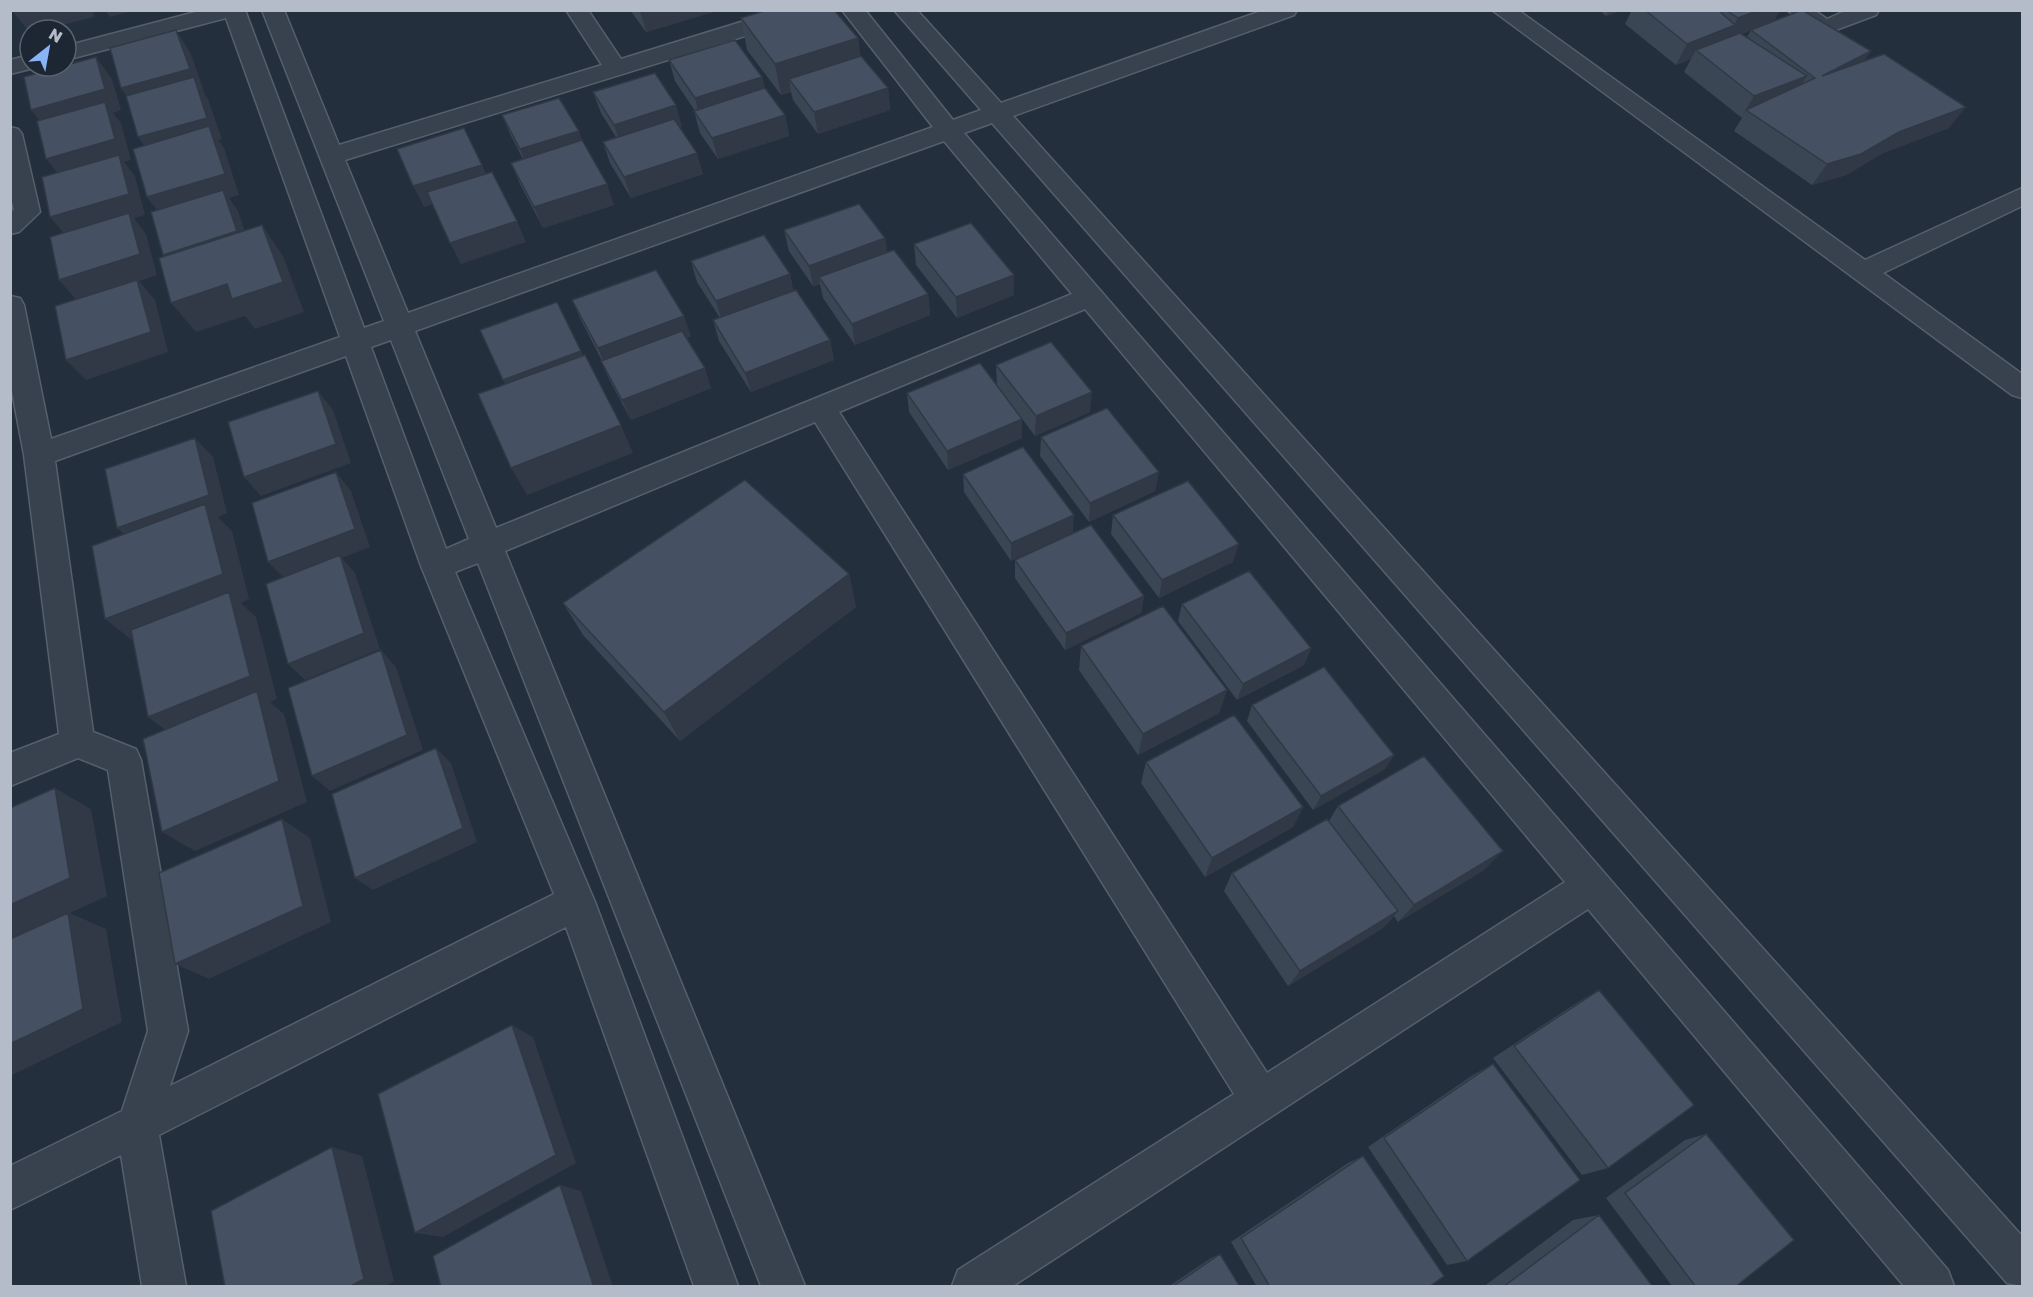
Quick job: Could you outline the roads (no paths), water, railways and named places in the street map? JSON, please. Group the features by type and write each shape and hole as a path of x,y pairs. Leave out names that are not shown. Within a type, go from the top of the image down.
{"street":[{"path":"78,50 233,10 437,566 576,902 716,1287"},
{"path":"273,10 783,1287"},
{"path":"577,10 616,69"},
{"path":"331,156 805,10"},
{"path":"853,10 948,130 1932,1287"},
{"path":"905,10 994,114 2022,1268"},
{"path":"39,455 1286,10"},
{"path":"1503,10 1865,271 2022,388"},
{"path":"1798,10 1825,27 1868,10"},
{"path":"10,134 27,212 10,226"},
{"path":"1865,271 2022,196"},
{"path":"437,566 1090,297"},
{"path":"10,305 39,455 77,742"},
{"path":"821,408 1261,1100"},
{"path":"10,770 77,742 124,760 168,1031 137,1126 164,1287"},
{"path":"974,1287 1591,886"},
{"path":"10,1189 576,902"}]}
